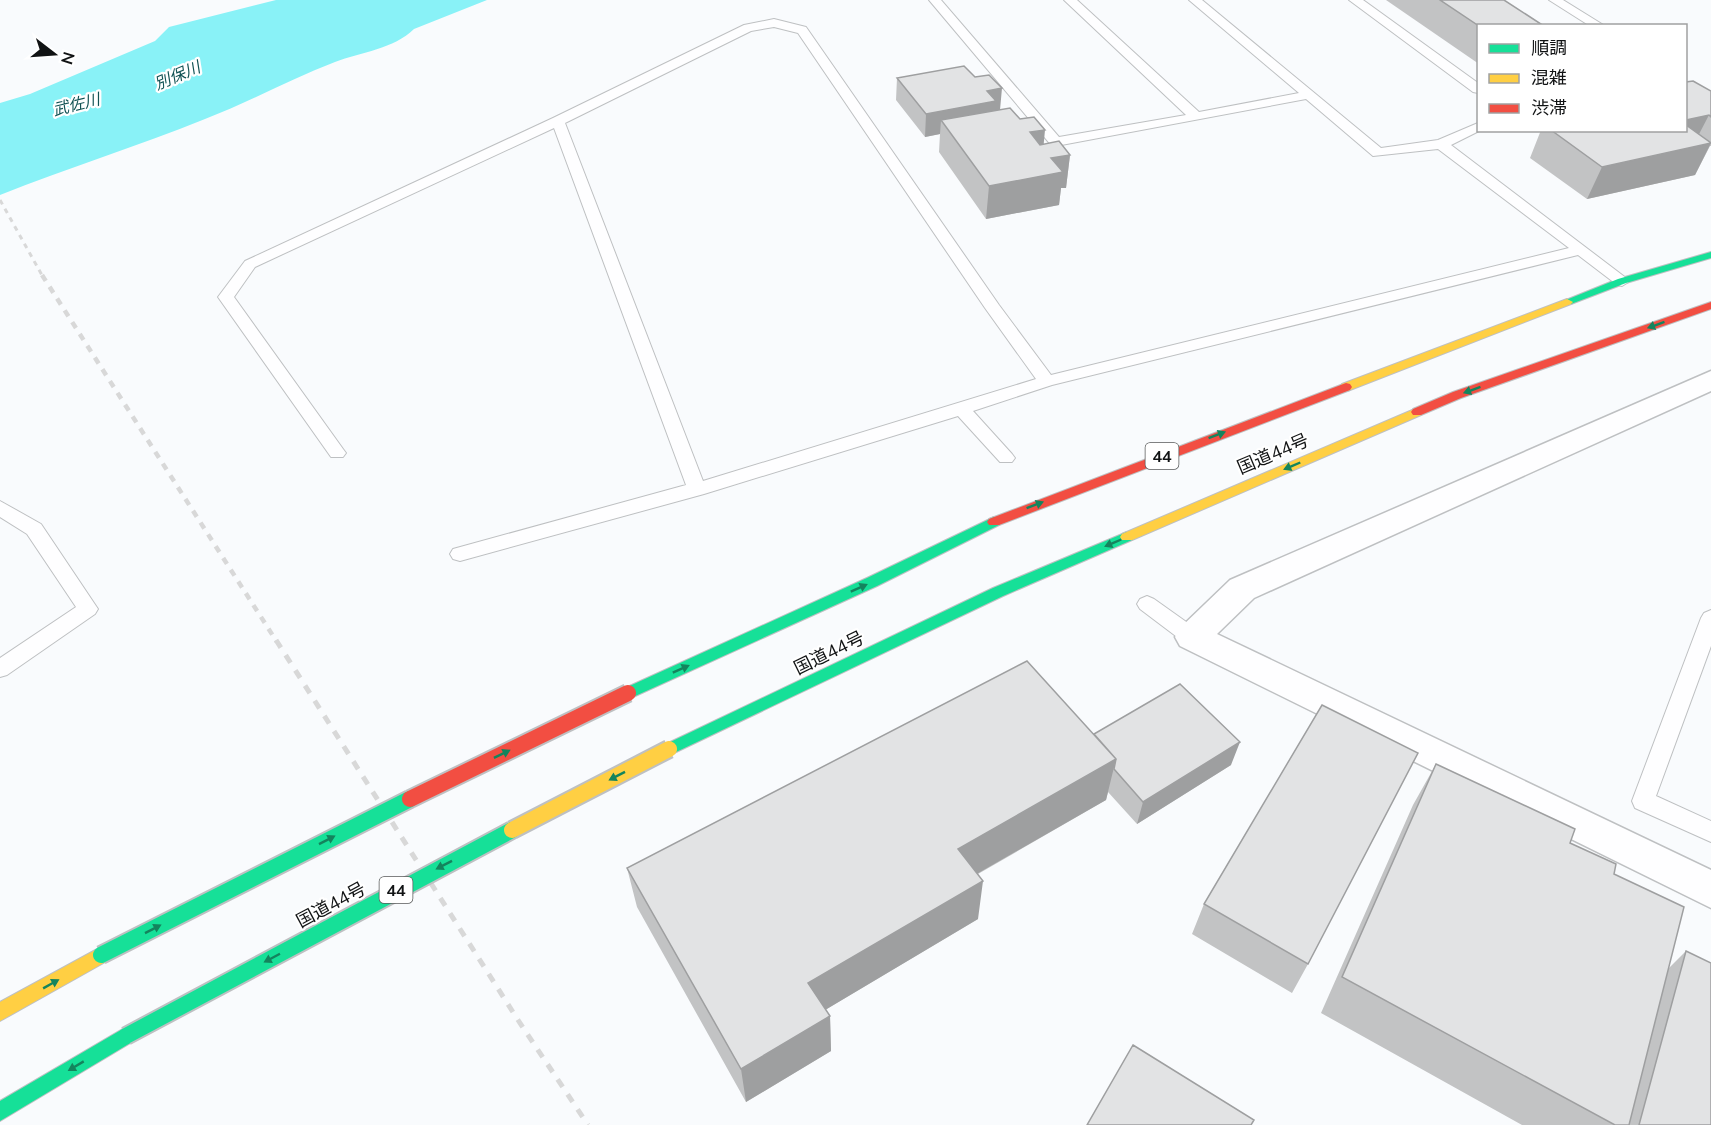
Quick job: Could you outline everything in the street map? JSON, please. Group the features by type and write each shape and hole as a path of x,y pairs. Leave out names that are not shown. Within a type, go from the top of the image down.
{"highway":[{"name":"国道44号","path":"0,1012 101,955 386,811 628,693 872,582 1002,518 1622,281 1711,255"},
{"name":"国道44号","path":"0,1112 126,1036 421,877 669,749 998,592 1435,405 1711,305"}],"street":[{"path":"1711,380 1242,589 1192,637 1711,890"}],"lane":[{"path":"935,0 1056,142 1309,95"},
{"path":"1070,0 1196,117"},
{"path":"1195,0 1378,153 1442,144 1477,128"},
{"path":"1355,0 1477,88"},
{"path":"1555,0 1596,24"},
{"path":"338,453 226,297 250,264 558,121 748,28 774,23 802,30 993,309 1047,381"},
{"path":"558,121 697,489"},
{"path":"1442,144 1622,281"},
{"path":"460,554 697,489 1047,381 1581,250"},
{"path":"961,409 1006,458"},
{"path":"0,508 34,529 88,609 0,669"},
{"path":"1147,604 1192,637"},
{"path":"1711,618 1643,801 1711,832"}],"water":[{"path":"276,0 487,0 414,29 387,46 335,62 205,119 0,195 0,103 30,94 155,41 169,27"}],"building":[{"path":"1440,0 1504,0 1541,24 1477,24"},
{"path":"964,66 975,77 989,75 1002,88 987,91 996,101 926,114 897,78"},
{"path":"1693,81 1711,91 1711,117 1709,115 1687,120 1687,82"},
{"path":"1010,108 1020,119 1034,117 1045,130 1030,132 1040,145 1059,141 1070,155 1051,158 1063,172 989,186 941,120"},
{"path":"1687,126 1711,143 1602,167 1554,132 1687,132"},
{"path":"1027,661 1116,759 958,849 983,881 808,983 830,1016 741,1069 627,868"},
{"path":"1180,684 1240,742 1143,802 1114,769 1116,759 1094,734"},
{"path":"1322,705 1418,753 1308,964 1204,904"},
{"path":"1436,764 1575,829 1570,843 1616,864 1614,874 1684,907 1629,1125 1615,1125 1342,977"},
{"path":"1686,951 1711,963 1711,1125 1639,1125"},
{"path":"1133,1045 1254,1120 1251,1125 1087,1125"}],"railway":[{"path":"0,200 43,277"},
{"path":"42,275 277,642"},
{"path":"276,640 518,1020 588,1125"}],"traffic: fast":[{"path":"1567,302 1622,281 1711,255"},
{"path":"628,693 872,582 994,522"},
{"path":"669,749 998,592 1127,537"},
{"path":"101,955 410,799"},
{"path":"126,1036 512,830"},
{"path":"0,1112 126,1036"}],"traffic: slow":[{"path":"1346,387 1567,302"},
{"path":"1127,537 1417,412"},
{"path":"512,830 669,749"},
{"path":"0,1012 101,955"}],"traffic: jam":[{"path":"1417,412 1457,395 1711,305"},
{"path":"994,522 1346,387"},
{"path":"410,799 628,693"}],"water label":[{"name":"別保川","path":"177,75"},
{"name":"武佐川","path":"76,104"}]}
